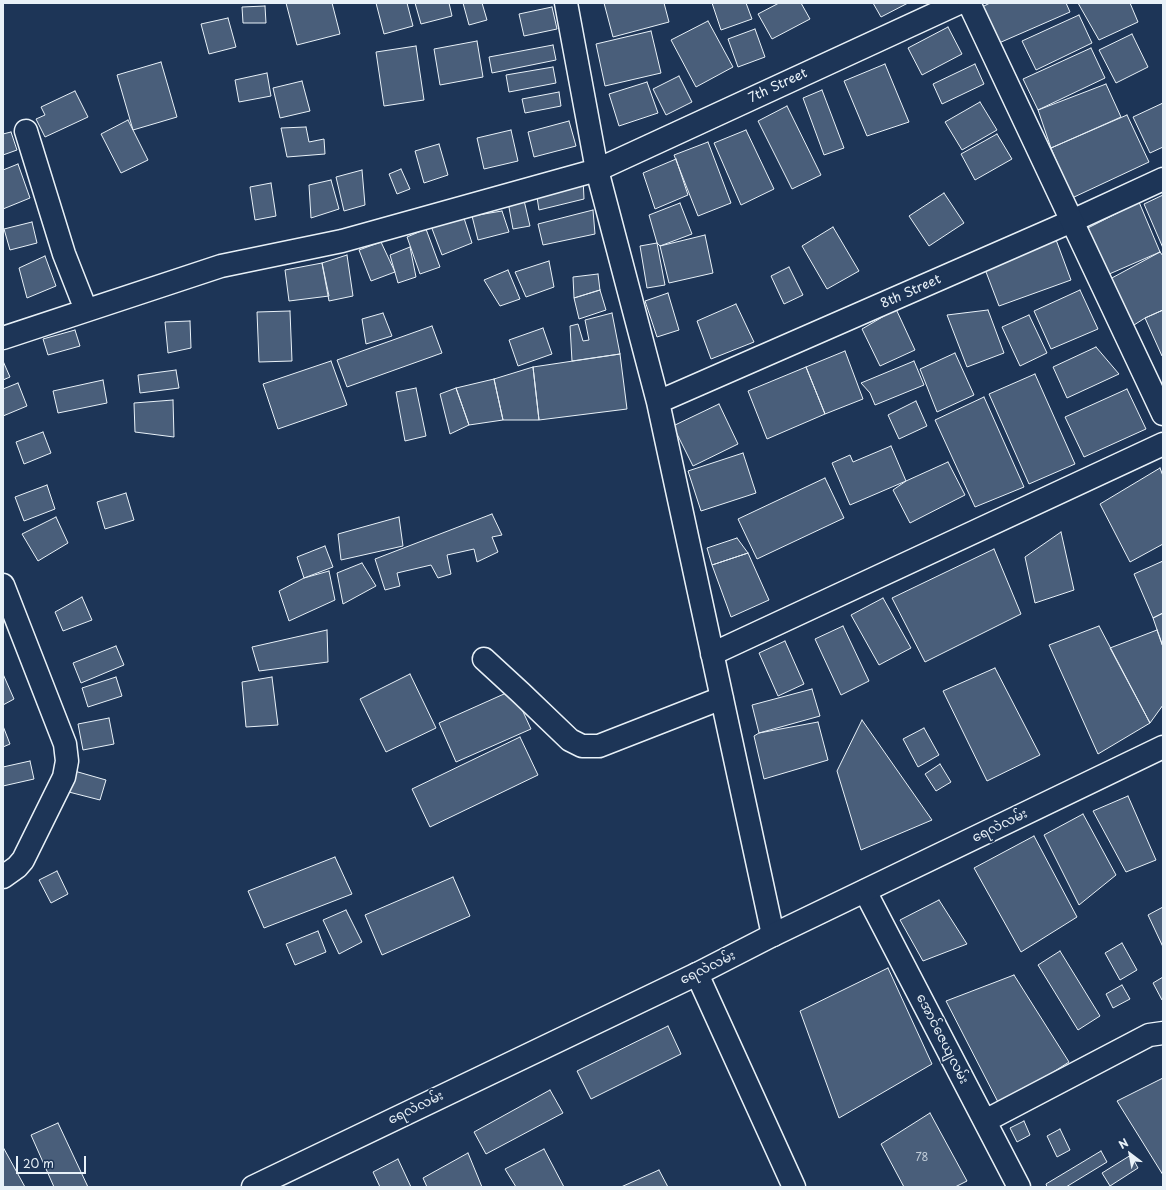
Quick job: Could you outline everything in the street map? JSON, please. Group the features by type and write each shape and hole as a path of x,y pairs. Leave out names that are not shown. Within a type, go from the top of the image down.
{"street":[{"path":"566,3 597,170 658,402 773,935"},
{"name":"7th Street","path":"3,338 221,266 342,242 597,170 959,3"},
{"path":"968,3 1163,414"},
{"path":"26,131 64,254 86,310"},
{"name":"8th Street","path":"658,402 1072,221 1163,178"},
{"path":"712,654 1163,444"},
{"path":"3,585 65,744 67,761 64,777 23,860 17,867 3,876"},
{"path":"484,659 570,740 582,746 599,746 722,698"},
{"name":"ရေလဲလမ်း","path":"253,1187 697,974 773,935 1163,747"},
{"name":"အောင်ဇေယျလမ်း","path":"865,891 1019,1187"},
{"path":"697,974 794,1187"},
{"path":"985,1121 1149,1035 1163,1033"}],"building":[{"path":"286,3 332,3 340,34 297,45"},
{"path":"376,3 407,3 413,26 384,34"},
{"path":"415,3 449,3 452,16 421,24"},
{"path":"463,3 482,3 487,20 469,25"},
{"path":"604,3 664,3 669,22 613,37"},
{"path":"712,3 746,3 752,19 721,30"},
{"path":"779,3 801,3 810,19 772,39 758,14"},
{"path":"873,3 908,3 881,17"},
{"path":"990,3 1066,3 1070,12 999,43 982,7"},
{"path":"1078,3 1130,3 1138,22 1099,40"},
{"path":"265,6 266,23 243,23 242,7"},
{"path":"552,7 557,29 524,36 519,14"},
{"path":"1079,15 1092,43 1036,70 1022,41"},
{"path":"228,18 236,47 209,54 201,24"},
{"path":"708,21 733,67 696,87 671,40"},
{"path":"948,27 962,54 922,75 908,48"},
{"path":"755,29 765,57 738,67 728,39"},
{"path":"651,31 661,73 605,86 596,44"},
{"path":"1132,34 1148,67 1116,83 1099,50"},
{"path":"477,41 483,77 440,85 434,49"},
{"path":"553,45 556,60 492,73 489,57"},
{"path":"416,46 424,100 384,106 376,52"},
{"path":"1091,48 1105,78 1038,110 1023,79"},
{"path":"161,62 177,117 133,130 117,75"},
{"path":"885,64 909,122 867,136 844,81"},
{"path":"975,64 984,84 942,104 933,84"},
{"path":"553,67 556,83 509,92 506,75"},
{"path":"267,73 271,96 239,102 235,80"},
{"path":"679,76 692,102 666,115 653,89"},
{"path":"302,81 310,111 280,118 273,88"},
{"path":"647,82 658,113 619,126 609,94"},
{"path":"1106,84 1121,117 1051,148 1038,110"},
{"path":"822,90 844,148 824,155 803,98"},
{"path":"75,91 88,117 45,137 36,119 45,115 41,107"},
{"path":"559,92 561,106 525,113 522,99"},
{"path":"980,102 997,130 962,150 945,122"},
{"path":"1163,103 1163,147 1150,153 1133,117"},
{"path":"787,106 821,175 792,189 758,121"},
{"path":"1127,115 1149,162 1072,198 1051,148"},
{"path":"128,120 148,160 121,173 101,134"},
{"path":"569,121 576,146 534,157 528,132"},
{"path":"306,127 309,142 324,139 325,154 287,157 281,128"},
{"path":"511,130 518,161 484,169 477,138"},
{"path":"746,130 774,189 741,205 714,143"},
{"path":"11,132 17,150 3,155 3,134"},
{"path":"997,134 1012,159 975,180 961,154"},
{"path":"708,142 731,203 698,216 674,155"},
{"path":"439,144 448,175 424,183 415,151"},
{"path":"676,159 688,195 655,209 643,173"},
{"path":"18,164 30,198 3,209 3,170"},
{"path":"401,169 410,189 397,194 389,174"},
{"path":"362,170 365,205 344,211 336,177"},
{"path":"583,178 584,199 539,210 536,191"},
{"path":"331,180 339,209 311,218 309,185"},
{"path":"271,183 276,216 255,220 250,187"},
{"path":"944,193 964,223 929,246 909,216"},
{"path":"1163,195 1163,248 1144,204"},
{"path":"523,196 530,226 513,229 508,202"},
{"path":"1139,202 1160,252 1107,275 1084,230"},
{"path":"680,203 692,234 660,246 657,243 649,215"},
{"path":"593,210 595,234 543,245 538,224"},
{"path":"502,211 509,232 478,240 472,216"},
{"path":"463,215 472,243 442,255 431,226"},
{"path":"32,222 37,243 10,250 4,229"},
{"path":"833,227 859,271 827,289 802,246"},
{"path":"426,229 440,267 420,274 407,237"},
{"path":"705,235 713,273 669,283 660,246"},
{"path":"1055,237 1071,280 999,306 983,264"},
{"path":"381,242 395,272 371,281 359,250"},
{"path":"657,243 665,285 647,288 640,246"},
{"path":"410,247 416,277 398,283 390,255"},
{"path":"1160,252 1163,256 1163,310 1134,325 1110,279"},
{"path":"347,255 353,296 329,301 322,263"},
{"path":"45,256 56,286 27,298 19,268"},
{"path":"549,261 554,287 526,297 515,272"},
{"path":"322,263 329,296 289,301 285,270"},
{"path":"789,267 803,295 784,304 771,276"},
{"path":"508,270 520,299 500,306 484,280"},
{"path":"598,274 600,290 574,298 573,277"},
{"path":"600,290 606,310 579,319 574,298"},
{"path":"1080,290 1098,329 1051,349 1034,311"},
{"path":"668,293 679,330 657,337 645,301"},
{"path":"736,304 754,342 711,359 697,321"},
{"path":"896,309 915,350 880,366 862,329"},
{"path":"988,310 1004,353 967,367 947,315"},
{"path":"1163,310 1163,356 1162,356 1145,318"},
{"path":"290,311 292,361 259,362 257,312"},
{"path":"383,313 392,336 366,344 362,319"},
{"path":"612,313 620,354 572,361 570,326 578,324 583,341 589,340 585,320"},
{"path":"1029,315 1047,353 1020,366 1002,327"},
{"path":"190,321 191,348 168,353 165,322"},
{"path":"432,326 442,353 347,387 337,360"},
{"path":"543,328 552,354 518,366 509,340"},
{"path":"75,330 80,346 48,355 43,339"},
{"path":"1096,347 1119,374 1067,398 1053,367"},
{"path":"845,351 863,399 825,414 806,367"},
{"path":"955,353 974,395 937,412 920,369"},
{"path":"620,354 627,409 539,420 533,367"},
{"path":"3,361 10,377 3,380"},
{"path":"331,361 347,405 278,429 263,384"},
{"path":"914,361 924,385 875,405 870,393 861,383"},
{"path":"533,367 539,420 503,420 494,379"},
{"path":"806,367 825,414 767,439 748,391"},
{"path":"176,370 179,388 140,393 138,375"},
{"path":"1035,374 1075,464 1029,484 989,394"},
{"path":"494,379 503,420 469,425 456,388"},
{"path":"103,380 107,403 58,413 53,391"},
{"path":"18,383 27,406 3,416 3,389"},
{"path":"416,388 426,436 405,441 396,392"},
{"path":"456,388 469,425 450,434 440,394"},
{"path":"1127,389 1146,429 1084,457 1065,417"},
{"path":"984,397 1024,487 975,507 935,420"},
{"path":"173,400 174,437 135,432 134,403"},
{"path":"916,401 927,426 899,439 888,415"},
{"path":"719,404 738,444 693,466 673,426"},
{"path":"43,432 51,453 24,464 16,442"},
{"path":"891,446 906,481 850,505 832,463 850,455 853,462"},
{"path":"743,453 756,493 701,511 688,471"},
{"path":"948,462 965,495 910,523 893,490 906,481"},
{"path":"1160,468 1163,476 1163,544 1130,562 1100,504"},
{"path":"825,478 844,518 757,559 738,519"},
{"path":"47,485 55,509 24,521 15,497"},
{"path":"126,493 134,520 105,529 97,502"},
{"path":"492,514 502,535 492,537 498,552 477,562 474,549 447,555 451,574 438,578 431,565 397,573 400,586 385,590 375,559"},
{"path":"56,517 68,543 38,561 22,534"},
{"path":"399,517 403,546 341,560 338,534"},
{"path":"1061,532 1074,590 1035,603 1025,557"},
{"path":"737,538 748,553 712,565 707,548"},
{"path":"325,546 333,567 304,578 297,557"},
{"path":"994,549 1021,614 925,662 892,598"},
{"path":"748,553 769,600 731,617 712,565"},
{"path":"1163,561 1163,613 1153,618 1134,574"},
{"path":"362,563 376,586 343,604 337,573"},
{"path":"329,571 335,600 289,621 279,591 304,578"},
{"path":"82,597 92,620 63,631 55,612"},
{"path":"883,598 911,648 879,665 851,615"},
{"path":"1163,613 1163,647 1153,618"},
{"path":"843,626 869,681 841,695 815,639"},
{"path":"1099,626 1150,723 1098,754 1049,645"},
{"path":"327,630 328,662 259,671 252,647"},
{"path":"1157,630 1163,647 1163,705 1150,723 1110,648"},
{"path":"785,641 804,684 778,696 759,653"},
{"path":"116,646 124,665 81,683 73,663"},
{"path":"995,668 1040,755 987,781 943,691"},
{"path":"3,674 14,699 3,705"},
{"path":"410,674 436,728 386,752 360,699"},
{"path":"116,677 122,696 88,707 82,688"},
{"path":"272,677 278,725 246,727 242,682"},
{"path":"812,689 820,716 759,733 752,705"},
{"path":"513,690 531,729 456,762 439,723"},
{"path":"109,718 114,744 83,750 78,724"},
{"path":"862,720 932,820 861,850 837,771"},
{"path":"818,722 828,760 764,779 754,736 759,733"},
{"path":"3,726 10,744 3,747"},
{"path":"924,728 939,755 918,767 903,739"},
{"path":"520,737 538,775 430,827 412,789"},
{"path":"30,761 34,779 3,786 3,767"},
{"path":"940,764 951,782 936,791 925,774"},
{"path":"71,770 106,780 100,800 65,791"},
{"path":"1128,796 1156,860 1126,872 1093,811"},
{"path":"1083,814 1116,875 1079,905 1044,835"},
{"path":"1034,836 1077,917 1021,952 974,868"},
{"path":"335,857 352,894 264,928 248,891"},
{"path":"57,871 68,894 51,903 39,880"},
{"path":"453,877 470,916 382,955 365,915"},
{"path":"939,900 967,944 923,961 900,920"},
{"path":"1163,907 1163,947 1148,915"},
{"path":"346,910 362,942 339,954 323,920"},
{"path":"318,931 326,952 295,965 286,944"},
{"path":"1122,943 1137,970 1120,980 1105,953"},
{"path":"1060,951 1100,1016 1078,1030 1038,965"},
{"path":"888,968 932,1064 839,1118 800,1011"},
{"path":"1014,975 1069,1062 1000,1106 946,1001"},
{"path":"1163,977 1163,1000 1162,1000 1153,983"},
{"path":"1122,985 1130,999 1113,1008 1106,994"},
{"path":"668,1026 681,1054 591,1099 577,1071"},
{"path":"1163,1078 1163,1175 1117,1101"},
{"path":"550,1090 563,1113 486,1154 474,1132"},
{"path":"930,1113 967,1181 955,1187 904,1187 881,1144"},
{"path":"1024,1121 1030,1135 1017,1142 1010,1128"},
{"path":"58,1123 88,1187 54,1187 31,1135"},
{"path":"1060,1129 1070,1150 1057,1157 1047,1136"},
{"path":"3,1147 25,1187 3,1187"},
{"path":"544,1149 564,1187 516,1187 505,1169"},
{"path":"1101,1151 1107,1162 1066,1187 1047,1187 1046,1184"},
{"path":"468,1153 482,1187 427,1187 423,1178"},
{"path":"1131,1155 1138,1168 1110,1186 1102,1173"},
{"path":"398,1159 411,1187 380,1187 373,1172"},
{"path":"659,1170 668,1187 621,1187"}]}
